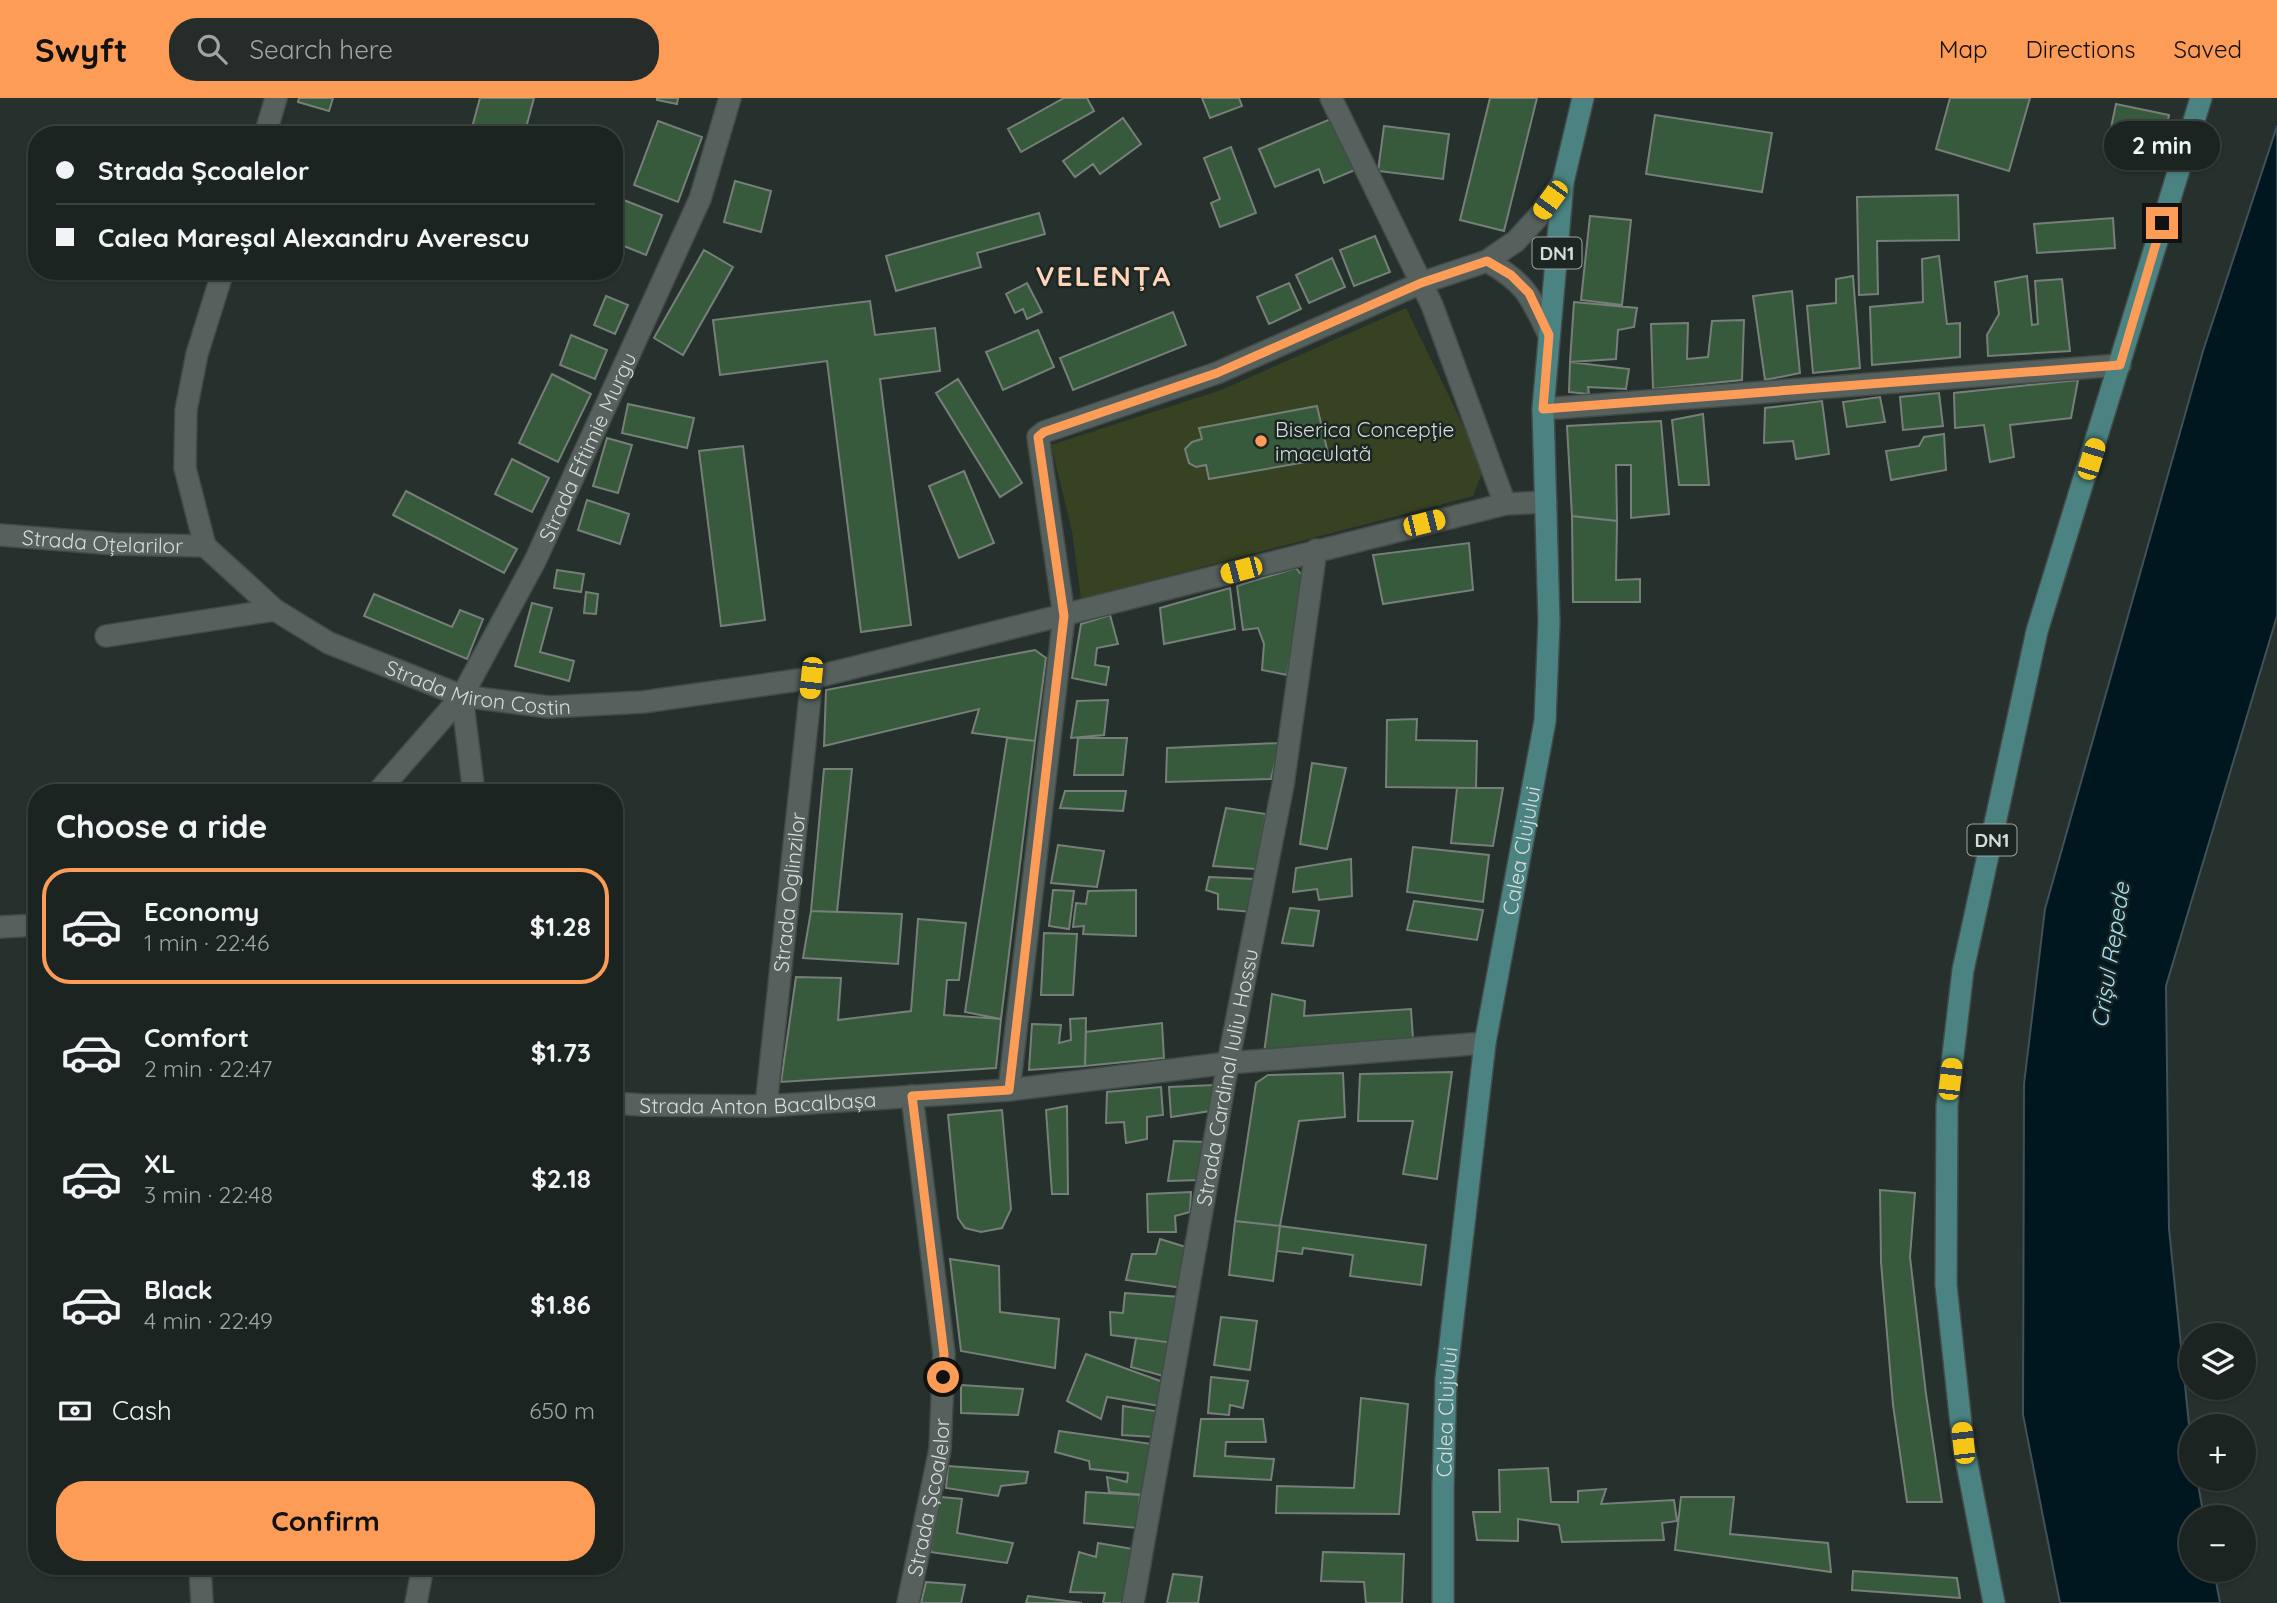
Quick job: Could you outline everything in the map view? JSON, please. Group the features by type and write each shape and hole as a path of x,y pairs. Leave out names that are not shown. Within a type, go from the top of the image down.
{"main road":[{"name":"Calea Clujului","path":"1443,1603 1446,1379 1485,1043 1545,720 1549,622 1543,409 1563,182 1583,98"},
{"name":"DN1","path":"1994,1603 1963,1443 1946,1284 1947,1107 1963,970 2037,631 2201,98"}],"street":[{"path":"268,126 276,98"},
{"name":"Strada Eftimie Murgu","path":"385,784 462,696 535,561 694,212 730,98"},
{"path":"1331,98 1432,306 1505,503"},
{"path":"1009,1090 1064,616 1038,437 1044,432 1217,373 1421,283 1487,261 1516,241 1538,217 1563,182"},
{"path":"1487,261 1511,275 1529,293 1549,335"},
{"path":"205,546 185,468 186,410 197,354 220,280"},
{"path":"1543,409 2120,365"},
{"name":"Strada Miron Costin","path":"205,546 275,610 329,643 462,696 549,707 643,702 811,678 1505,503 1546,502"},
{"name":"Strada Oțelarilor","path":"0,535 115,544 205,546"},
{"name":"Strada Cardinal Iuliu Hossu","path":"1133,1603 1228,1063 1283,785 1316,550"},
{"path":"106,635 275,610"},
{"name":"Strada Oglinzilor","path":"766,1106 811,678"},
{"path":"462,696 473,784"},
{"path":"0,927 28,925"},
{"name":"Strada Anton Bacalbașa","path":"623,1103 766,1106 1009,1090 1228,1063 1485,1043"},
{"name":"Strada Școalelor","path":"908,1603 940,1449 944,1354 912,1096"},
{"path":"200,1575 202,1603"},
{"path":"416,1603 421,1575"}],"green space":[{"path":"1406,308 1484,468 1473,496 1081,599 1072,531 1051,445 1221,390"}],"water":[{"name":"Crișul Repede","path":"2277,126 2277,616 2166,986 2169,1229 2179,1327 2179,1400 2186,1400 2188,1414 2179,1414 2179,1491 2199,1491 2202,1505 2179,1505 2179,1582 2216,1582 2220,1603 2060,1603 2023,1415 2024,1084 2045,909 2203,351"}],"building":[{"path":"299,98 333,98 329,111 298,102"},
{"path":"480,98 534,98 526,126 472,126"},
{"path":"657,98 678,98 677,104"},
{"path":"1064,98 1087,98 1094,111 1021,152 1008,129"},
{"path":"1202,98 1239,98 1242,106 1210,118"},
{"path":"1490,98 1537,98 1504,231 1460,220"},
{"path":"1950,98 2030,98 2009,171 1936,149"},
{"path":"2116,104 2169,115 2160,158 2107,147"},
{"path":"1655,115 1772,133 1762,192 1646,174"},
{"path":"1123,118 1141,144 1100,174 1093,164 1075,177 1063,161"},
{"path":"1333,118 1355,170 1324,183 1319,169 1275,187 1259,149"},
{"path":"658,121 702,137 678,202 634,185"},
{"path":"1384,126 1449,134 1443,179 1378,171"},
{"path":"1231,147 1256,213 1220,227 1211,203 1220,199 1204,158"},
{"path":"735,181 771,191 761,232 724,222"},
{"path":"1958,195 1959,240 1877,241 1878,294 1859,295 1857,197"},
{"path":"623,200 662,215 646,255 623,246"},
{"path":"1039,213 1045,234 977,253 981,267 896,291 886,256"},
{"path":"1590,216 1631,220 1622,305 1581,300"},
{"path":"2113,218 2115,248 2037,253 2034,224"},
{"path":"1375,236 1390,272 1354,286 1340,250"},
{"path":"704,250 733,267 683,355 654,338"},
{"path":"1939,256 1947,324 1960,323 1960,357 1872,365 1870,307 1923,302 1922,259"},
{"path":"1332,258 1345,287 1309,303 1296,275"},
{"path":"1853,276 1860,368 1813,373 1807,306 1836,303 1836,279"},
{"path":"2027,276 2032,325 2038,324 2035,281 2062,279 2070,351 1988,356 1987,335 1999,314 1995,282"},
{"path":"1027,283 1042,312 1027,319 1023,309 1015,313 1006,294"},
{"path":"1289,283 1301,309 1269,324 1257,297"},
{"path":"1792,291 1800,373 1765,380 1753,296"},
{"path":"606,296 628,305 615,334 594,325"},
{"path":"870,301 875,335 935,328 940,371 880,379 911,625 861,632 827,361 720,375 713,320"},
{"path":"1574,302 1637,308 1634,327 1618,330 1616,359 1570,362"},
{"path":"1173,312 1186,345 1073,390 1060,358"},
{"path":"1744,320 1742,380 1653,389 1651,324 1688,323 1687,359 1708,357 1712,321"},
{"path":"1038,330 1054,367 1003,390 986,352"},
{"path":"571,335 607,350 595,379 560,365"},
{"path":"1570,362 1629,369 1626,389 1588,387 1589,394 1569,392"},
{"path":"552,374 591,394 558,462 519,443"},
{"path":"958,379 1022,483 1000,497 936,393"},
{"path":"2078,380 2071,418 2010,425 2014,457 1990,462 1984,425 1955,428 1954,393"},
{"path":"1939,393 1943,426 1903,430 1900,397"},
{"path":"1880,397 1885,422 1847,427 1843,402"},
{"path":"1822,401 1829,454 1796,459 1793,441 1764,443 1765,408"},
{"path":"628,404 694,418 687,448 622,433"},
{"name":"Biserica Concepție imaculată","path":"1317,406 1329,458 1209,479 1206,465 1196,467 1189,463 1185,449 1192,442 1202,439 1199,428"},
{"path":"1703,414 1709,485 1679,485 1672,420"},
{"path":"1661,421 1669,514 1631,518 1631,465 1616,465 1617,521 1572,516 1567,426"},
{"path":"1944,434 1946,470 1891,480 1886,451 1919,446 1924,437"},
{"path":"607,438 632,445 618,493 593,486"},
{"path":"743,446 765,620 721,626 699,451"},
{"path":"512,459 549,478 532,512 495,494"},
{"path":"964,471 994,543 959,558 929,486"},
{"path":"406,491 517,549 504,573 393,515"},
{"path":"587,500 629,514 620,544 578,530"},
{"path":"1572,516 1617,521 1616,580 1640,579 1640,602 1573,602"},
{"path":"1469,543 1473,590 1383,604 1373,555"},
{"path":"1296,568 1304,578 1287,675 1262,670 1264,644 1258,628 1243,630 1237,586"},
{"path":"557,570 584,574 581,592 554,588"},
{"path":"1230,588 1235,629 1164,644 1160,608"},
{"path":"586,592 598,594 596,614 584,613"},
{"path":"374,594 452,627 460,610 483,619 467,659 364,616"},
{"path":"532,603 552,608 540,652 574,661 569,681 515,666"},
{"path":"1110,615 1118,644 1097,648 1095,665 1109,667 1106,685 1072,678 1081,624"},
{"path":"1035,650 1046,658 1035,741 972,733 979,709 824,746 826,690"},
{"path":"1108,700 1104,735 1071,738 1077,701"},
{"path":"1417,719 1416,740 1477,741 1476,788 1386,787 1387,720"},
{"path":"1007,738 1035,741 1001,1019 965,1012"},
{"path":"1078,738 1127,738 1123,775 1074,775"},
{"path":"1280,743 1271,779 1166,782 1167,748"},
{"path":"1312,763 1346,768 1327,849 1300,844"},
{"path":"824,769 852,769 837,912 811,911"},
{"path":"1457,788 1503,788 1493,846 1451,843"},
{"path":"1065,791 1126,791 1123,811 1060,808"},
{"path":"1226,808 1266,814 1256,869 1213,866"},
{"path":"1058,845 1104,851 1097,887 1051,883"},
{"path":"1413,847 1489,855 1483,902 1407,892"},
{"path":"1351,859 1352,896 1319,900 1317,889 1293,892 1296,868"},
{"path":"1209,877 1255,879 1252,912 1218,909 1218,894 1206,890"},
{"path":"1053,890 1074,891 1069,929 1049,926"},
{"path":"1136,890 1136,936 1083,934 1084,926 1073,927 1076,903 1086,904 1088,891"},
{"path":"1414,901 1483,910 1477,940 1407,930"},
{"path":"1290,908 1319,911 1313,946 1282,943"},
{"path":"811,911 902,914 898,964 803,958"},
{"path":"918,919 966,923 959,980 947,980 944,1015 1001,1019 996,1068 781,1082 796,977 841,978 838,1020 911,1011"},
{"path":"1044,933 1077,934 1073,995 1041,995"},
{"path":"1272,994 1305,1001 1304,1016 1411,1009 1413,1039 1264,1053"},
{"path":"1086,1018 1085,1066 1029,1070 1032,1024 1061,1025 1059,1043 1071,1040 1070,1019"},
{"path":"1162,1023 1164,1058 1085,1066 1086,1032"},
{"path":"1452,1072 1437,1179 1403,1174 1413,1121 1358,1121 1360,1074"},
{"path":"1343,1073 1345,1117 1299,1121 1280,1226 1235,1221 1256,1083 1268,1075"},
{"path":"1214,1085 1210,1111 1171,1117 1169,1087"},
{"path":"1161,1087 1163,1115 1147,1117 1147,1139 1126,1143 1124,1122 1106,1123 1107,1092"},
{"path":"1067,1106 1068,1194 1052,1194 1046,1110"},
{"path":"1002,1110 1011,1209 1002,1228 981,1232 965,1228 958,1218 948,1115"},
{"path":"1174,1141 1207,1142 1201,1180 1168,1181"},
{"path":"1880,1190 1915,1193 1910,1257 1942,1502 1907,1502 1893,1405 1881,1262"},
{"path":"1191,1192 1190,1212 1175,1216 1176,1232 1148,1232 1147,1194"},
{"path":"1235,1221 1280,1226 1273,1281 1229,1275"},
{"path":"1280,1226 1426,1245 1421,1285 1350,1276 1353,1255 1303,1248 1302,1254 1277,1251"},
{"path":"1160,1239 1189,1248 1183,1288 1126,1280 1132,1254 1156,1254"},
{"path":"950,1259 999,1266 1000,1312 1059,1319 1055,1368 961,1351"},
{"path":"1125,1293 1181,1297 1174,1343 1111,1335 1110,1312 1123,1313"},
{"path":"1221,1317 1257,1321 1250,1370 1214,1365"},
{"path":"1136,1338 1174,1343 1167,1377 1131,1367"},
{"path":"1086,1354 1163,1382 1160,1406 1107,1397 1101,1419 1067,1401"},
{"path":"1211,1377 1248,1381 1243,1408 1230,1405 1229,1415 1208,1413"},
{"path":"961,1385 1023,1389 1018,1415 961,1413"},
{"path":"1361,1398 1408,1404 1399,1514 1276,1513 1277,1486 1354,1488"},
{"path":"1123,1406 1161,1412 1155,1437 1122,1435"},
{"path":"1201,1419 1263,1419 1266,1442 1226,1442 1225,1456 1274,1459 1271,1480 1194,1476"},
{"path":"1059,1431 1152,1444 1146,1495 1109,1492 1107,1477 1127,1482 1128,1473 1090,1469 1089,1461 1055,1452"},
{"path":"948,1466 1028,1472 1026,1483 1001,1486 998,1496 946,1488"},
{"path":"1548,1468 1551,1502 1578,1502 1578,1491 1606,1489 1601,1504 1674,1500 1677,1521 1662,1523 1664,1540 1562,1542 1559,1525 1518,1519 1518,1541 1477,1540 1473,1512 1500,1512 1499,1470"},
{"path":"1086,1492 1140,1495 1137,1528 1084,1523"},
{"path":"941,1497 962,1499 957,1533 1013,1543 1007,1563 930,1552"},
{"path":"1681,1497 1734,1497 1730,1534 1828,1543 1831,1572 1675,1550"},
{"path":"1098,1543 1133,1549 1124,1603 1103,1603 1105,1593 1070,1592 1079,1552 1096,1557"},
{"path":"1323,1552 1404,1554 1402,1603 1366,1603 1364,1582 1321,1581"},
{"path":"1853,1571 1957,1578 1960,1598 1852,1590"},
{"path":"1173,1574 1202,1577 1198,1603 1167,1603"},
{"path":"926,1582 965,1585 961,1603 921,1603"},
{"path":"1028,1596 1082,1603 1026,1603"}],"place":[{"name":"Biserica Concepție imaculată","path":"1261,441"}],"district":[{"name":"VELENȚA","path":"1104,275"}],"route":[{"path":"943,1377 944,1354 912,1096 1009,1090 1064,616 1038,437 1044,432 1217,373 1421,283 1487,261 1511,275 1529,293 1549,335 1543,409 2120,365 2162,223"}]}
